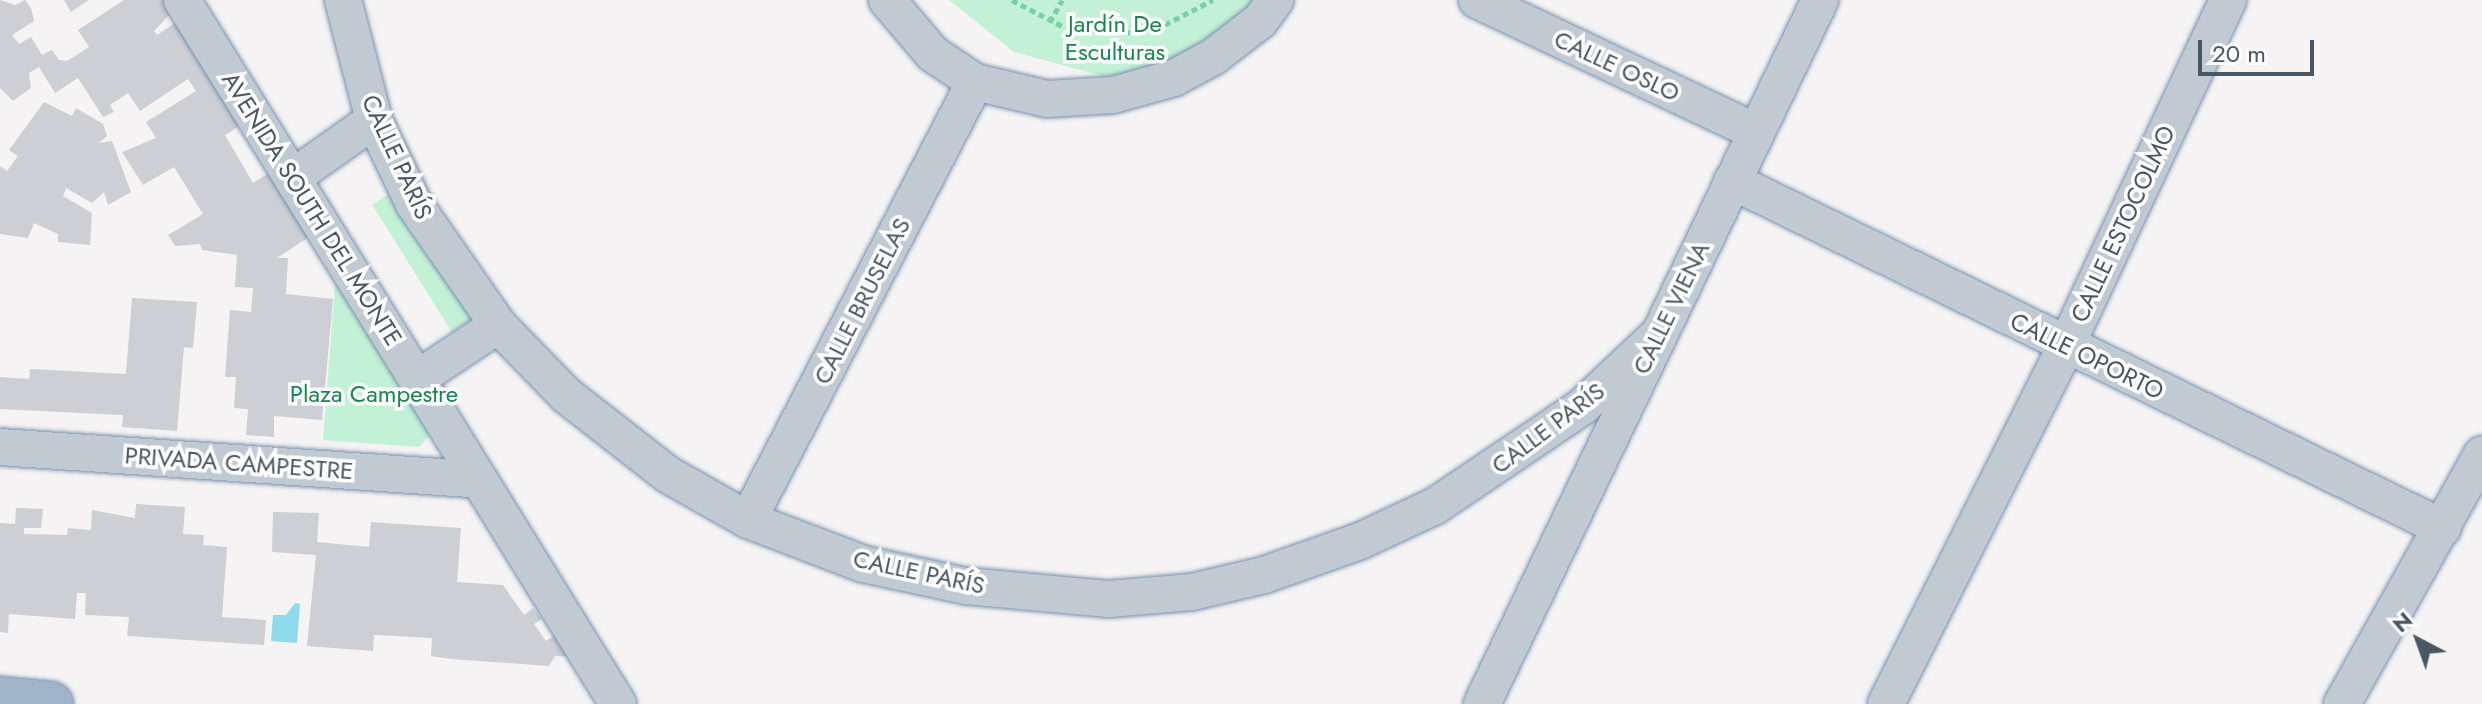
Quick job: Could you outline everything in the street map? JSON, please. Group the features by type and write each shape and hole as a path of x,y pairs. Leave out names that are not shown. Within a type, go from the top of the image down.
{"highway":[{"path":"0,699 51,704"}],"street":[{"name":"AVENIDA SOUTH DEL MONTE","path":"182,0 618,704"},
{"name":"CALLE PARÍS","path":"343,0 374,120 414,204 498,325 609,431 667,474 748,520 863,564 966,586 1109,599 1192,592 1264,575 1435,506 1583,406 1658,335"},
{"path":"887,0 933,54 975,82 1047,99 1113,95 1174,78 1213,57 1260,21 1275,0"},
{"name":"CALLE OSLO","path":"1477,0 1756,132"},
{"name":"CALLE VIENA","path":"1482,704 1820,0"},
{"name":"CALLE ESTOCOLMO","path":"1886,704 2066,346 2228,0"},
{"name":"CALLE BRUSELAS","path":"748,520 975,82"},
{"path":"292,178 374,120"},
{"name":"CALLE OPORTO","path":"1732,181 2443,528"},
{"path":"417,379 498,325"},
{"name":"PRIVADA CAMPESTRE","path":"0,447 479,480"},
{"path":"2342,704 2482,455"}],"path":[{"path":"1012,0 1050,22 1124,33 1156,29 1213,0"},
{"path":"1050,22 1062,0"}],"green space":[{"name":"Jardín De Esculturas","path":"949,0 1281,0 1147,75 1103,76 1014,52"},
{"path":"418,176 497,303 452,332 372,205"},
{"name":"Plaza Campestre","path":"356,272 436,429 419,447 323,440 335,285"}],"water":[{"path":"295,603 300,604 297,643 271,641 273,615 286,615"}],"building":[{"path":"0,0 15,5 25,0 31,8 34,21 12,35 19,44 31,37 42,55 52,50 59,60 67,61 89,47 78,30 124,0 167,0 174,10 154,31 157,35 181,19 245,123 225,135 253,183 278,167 318,231 277,258 288,258 286,294 333,299 322,420 274,416 274,437 246,435 248,409 234,408 236,377 225,377 230,310 251,312 253,288 235,287 237,255 202,250 200,244 175,246 168,235 203,214 174,167 143,185 122,152 156,138 146,122 196,91 188,79 140,111 128,93 110,105 114,112 103,117 78,78 55,93 39,67 29,73 31,88 13,101 0,88"},
{"path":"64,0 89,0 71,12"},
{"path":"44,102 72,116 76,108 103,124 107,136 99,143 112,141 131,192 108,205 104,192 92,203 66,188 63,196 92,213 90,245 58,242 58,234 34,223 28,238 0,234 0,166 7,171 18,156 9,150"},
{"path":"132,298 197,302 193,348 184,347 177,431 122,427 123,415 0,409 0,377 29,379 30,369 126,374"},
{"path":"136,504 185,507 183,534 204,535 203,545 227,547 222,617 266,620 264,645 127,636 129,617 85,615 86,593 77,593 75,619 9,614 8,633 0,632 0,523 15,524 16,508 43,509 41,528 24,528 24,534 67,535 68,528 91,530 92,510 135,518"},
{"path":"273,512 319,513 317,542 369,547 371,522 461,528 457,582 503,585 524,615 533,608 542,619 534,624 546,641 557,634 574,657 555,656 549,666 451,659 431,656 432,638 374,635 373,651 307,646 316,555 272,552"}]}
